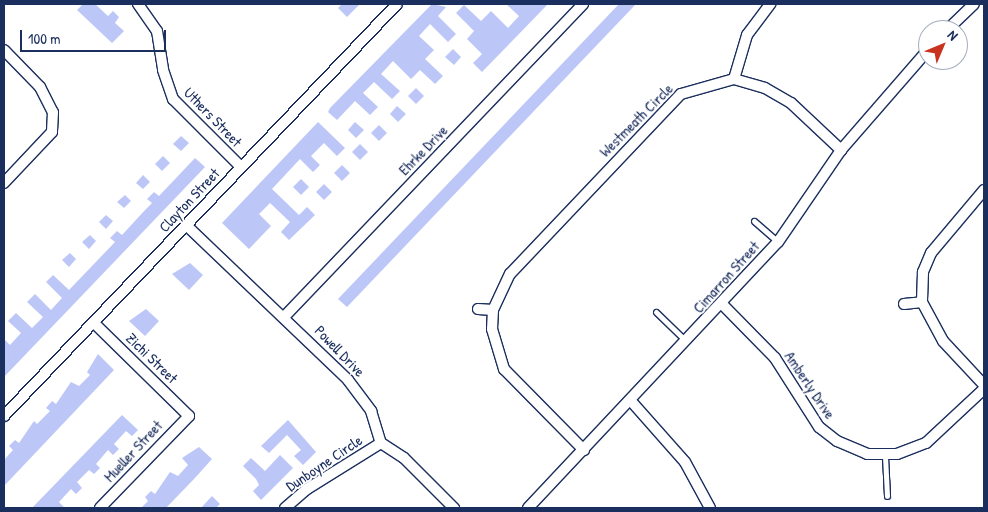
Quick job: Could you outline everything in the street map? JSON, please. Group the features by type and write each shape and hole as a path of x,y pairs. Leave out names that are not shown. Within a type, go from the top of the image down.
{"street":[{"name":"Uthers Street","path":"138,4 157,30 163,70 173,99 241,167"},
{"name":"Clayton Street","path":"4,416 397,4"},
{"name":"Ehrke Drive","path":"284,317 583,4"},
{"path":"734,79 747,34 770,4"},
{"path":"955,20 967,6"},
{"path":"4,184 52,132 53,112 40,86 5,52"},
{"name":"Cimarron Street","path":"528,508 631,401 778,242 842,150 918,62"},
{"name":"Westmeath Circle","path":"584,450 504,369 492,329 493,310 510,274 669,104 696,87 734,79 765,88 791,103 842,150"},
{"path":"984,190 931,253 923,272 922,302 943,341 984,385"},
{"name":"Powell Drive","path":"186,225 284,317 360,394 381,432 381,443"},
{"path":"904,304 922,302"},
{"name":"Amberly Drive","path":"722,304 775,358 827,435 854,450 886,456"},
{"path":"478,309 493,310"},
{"name":"Zichi Street","path":"94,323 189,416"},
{"path":"886,456 936,437 984,389"},
{"path":"631,401 685,462 710,508"},
{"name":"Mueller Street","path":"100,508 189,416"},
{"path":"381,443 404,458 454,508"},
{"name":"Dunboyne Circle","path":"285,508 307,489 381,443"}],"lane":[{"path":"754,222 778,242"},
{"path":"656,312 687,341"},
{"path":"886,456 887,496"}],"building":[{"path":"83,4 95,4 108,16 113,11 119,17 115,23 124,31 112,43 77,10"},
{"path":"342,4 360,4 347,17 338,8"},
{"path":"432,4 446,7 438,16 456,34 448,42 430,24 419,36 434,50 425,59 443,76 435,84 420,70 411,79 393,61 381,74 400,91 392,99 374,82 363,93 378,107 370,115 355,101 337,120 328,112 330,108"},
{"path":"506,4 548,4 482,72 473,63 482,54 467,39 474,31 456,13 464,5 481,21 491,11 508,28 519,16"},
{"path":"619,4 636,4 347,307 338,299"},
{"path":"453,49 461,57 454,65 445,57"},
{"path":"416,88 424,96 416,104 408,96"},
{"path":"397,106 406,114 398,122 390,114"},
{"path":"318,122 345,148 337,156 324,143 311,156 320,165 313,172 300,159 272,189 299,215 307,207 315,215 289,240 281,232 290,222 270,203 259,214 271,226 249,249 222,223"},
{"path":"355,122 364,130 356,138 348,130"},
{"path":"379,125 387,133 379,141 371,133"},
{"path":"181,136 189,143 181,151 173,144"},
{"path":"360,144 368,152 360,160 352,152"},
{"path":"163,156 170,163 162,171 155,164"},
{"path":"195,158 205,167 4,377 4,339 10,345 21,333 8,321 16,313 32,328 43,317 27,302 35,294 51,310 62,298 46,282 53,275 69,290 115,242 110,238 117,231 122,235 152,203 147,199 154,192 159,196"},
{"path":"342,165 350,173 342,181 334,173"},
{"path":"143,175 150,182 143,189 136,183"},
{"path":"301,179 309,187 301,195 293,187"},
{"path":"324,184 332,192 324,200 316,192"},
{"path":"125,195 131,201 124,208 117,202"},
{"path":"106,215 113,221 106,229 99,222"},
{"path":"90,235 96,241 89,249 82,242"},
{"path":"70,253 76,259 69,267 62,260"},
{"path":"190,263 203,275 189,290 172,274"},
{"path":"146,309 159,321 145,336 129,321"},
{"path":"98,354 114,370 4,486 4,460 13,450 9,446 15,440 19,443 34,421 37,424 50,411 46,408 52,401 56,404 71,382 79,386 90,375 87,372"},
{"path":"122,415 138,430 132,436 126,431 114,444 119,449 113,455 108,450 96,464 100,468 94,474 89,470 77,482 82,488 76,494 71,489 59,502 65,508 32,508"},
{"path":"288,420 316,452 303,465 294,456 301,450 287,435 269,453 261,446"},
{"path":"199,447 212,459 194,479 166,508 141,508 148,501 145,497 151,491 155,494 170,472 178,476 188,465 182,458"},
{"path":"280,455 293,468 261,500 253,491 259,485 256,479 243,466 251,458 265,471"},
{"path":"212,496 220,504 216,508 201,508"}]}
